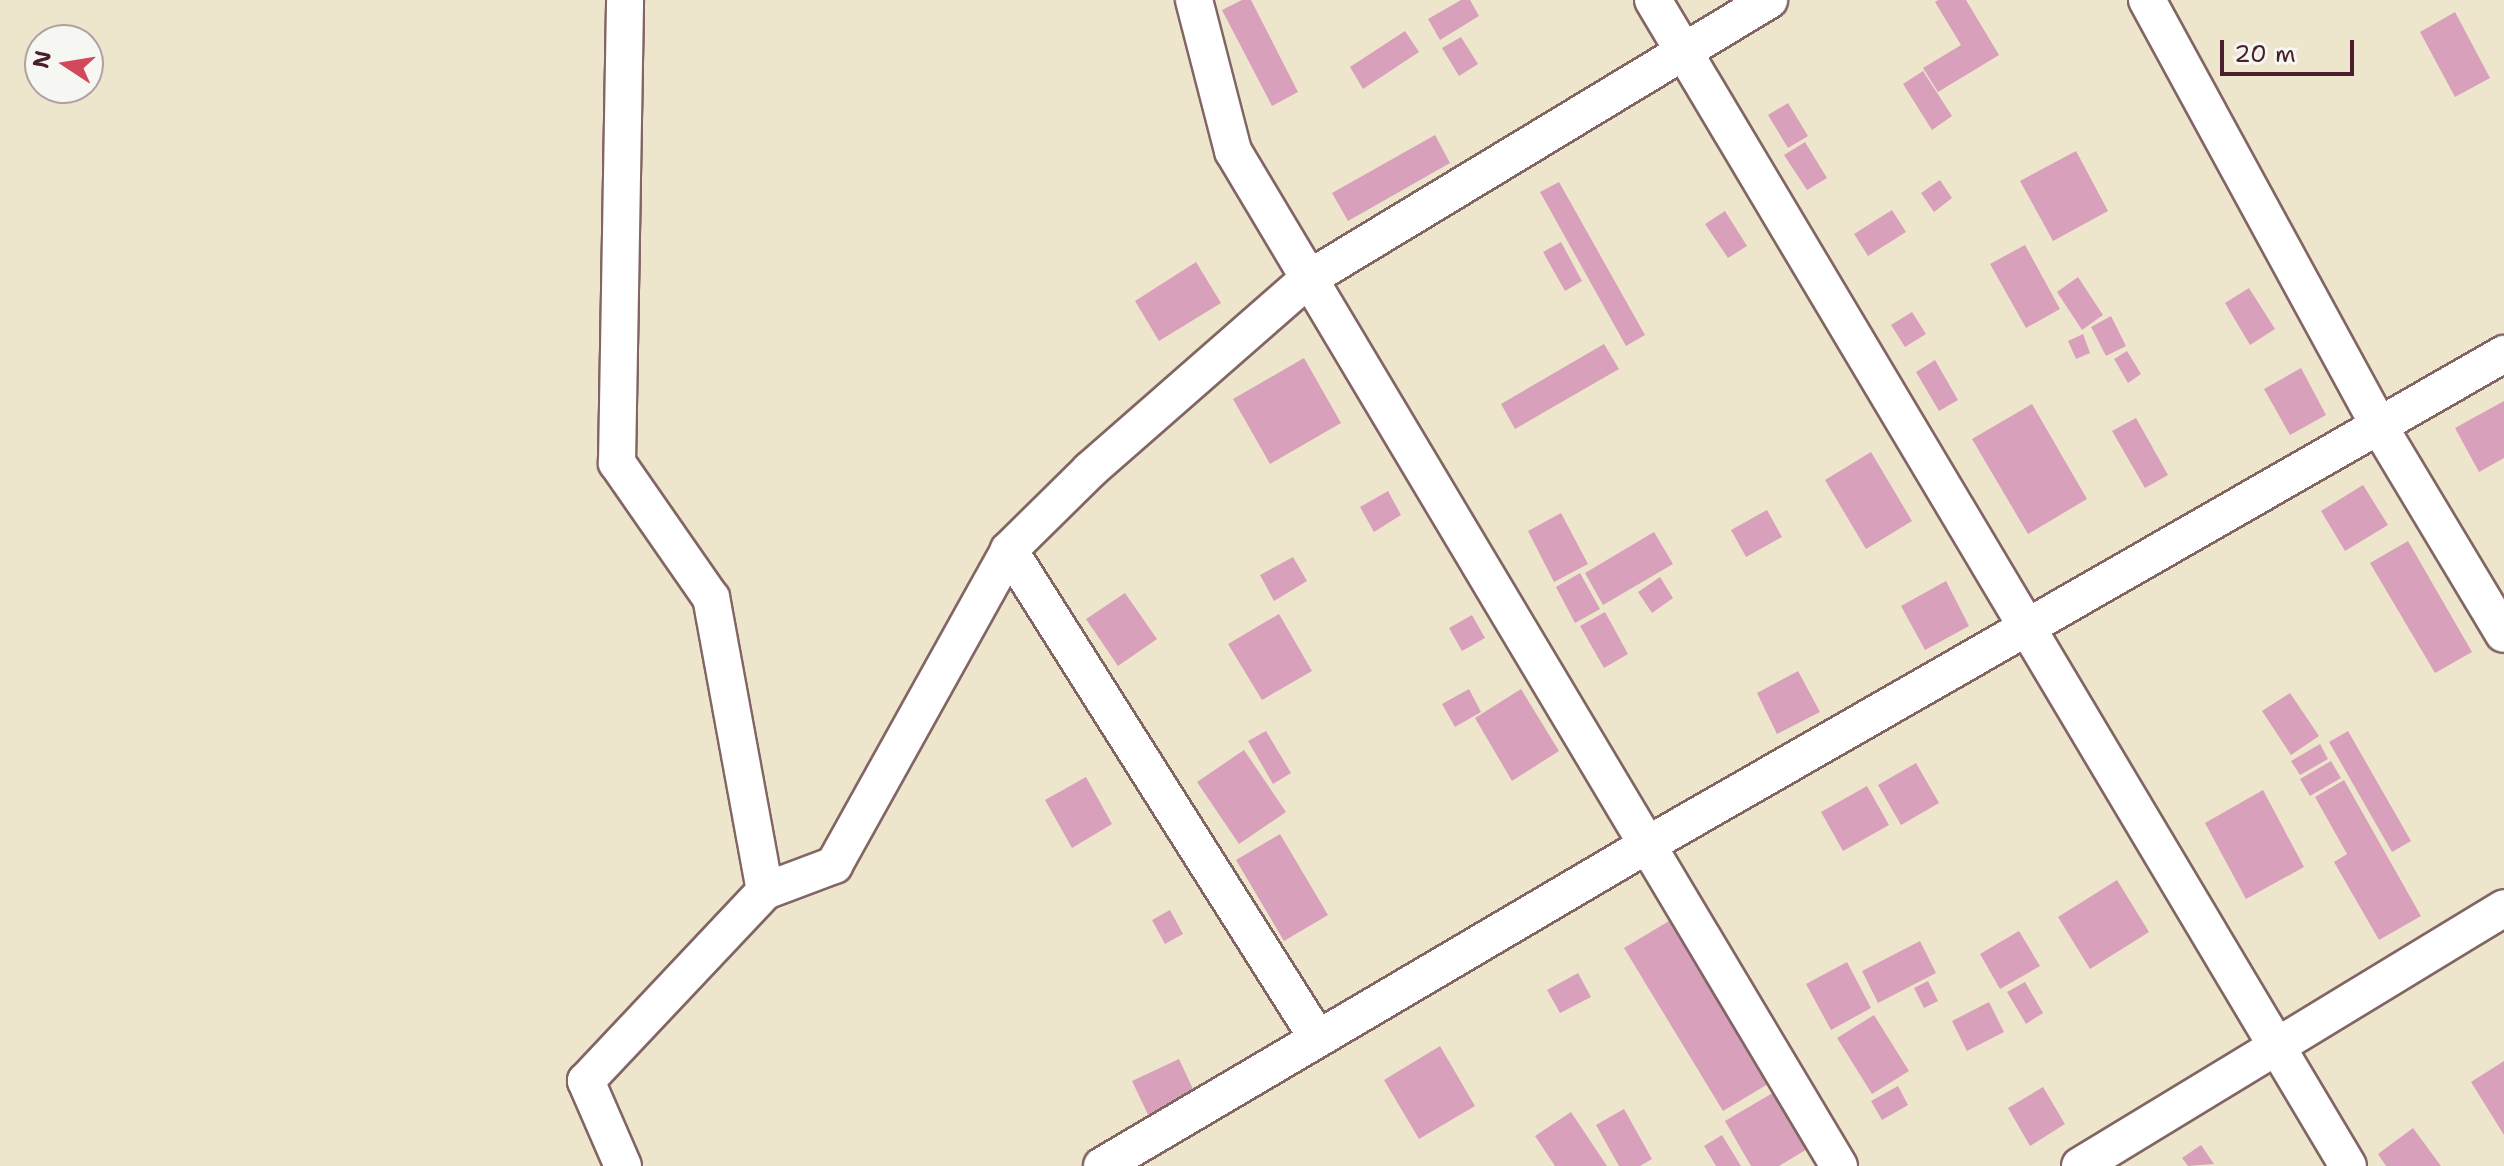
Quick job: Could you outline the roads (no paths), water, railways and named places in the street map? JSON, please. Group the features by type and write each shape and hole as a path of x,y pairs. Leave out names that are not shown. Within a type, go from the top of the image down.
{"street":[{"path":"625,0 617,463 711,598 765,891"},
{"path":"1194,0 1233,151 1839,1166"},
{"path":"1653,0 2279,1045 2348,1166"},
{"path":"623,1166 586,1081 765,891 834,865 1009,550 1090,470 1308,279 1769,0"},
{"path":"2147,0 2380,428 2504,634"},
{"path":"1102,1166 1647,845 2380,428 2504,354"},
{"path":"1009,550 1318,1039"},
{"path":"2080,1166 2504,908"}]}
